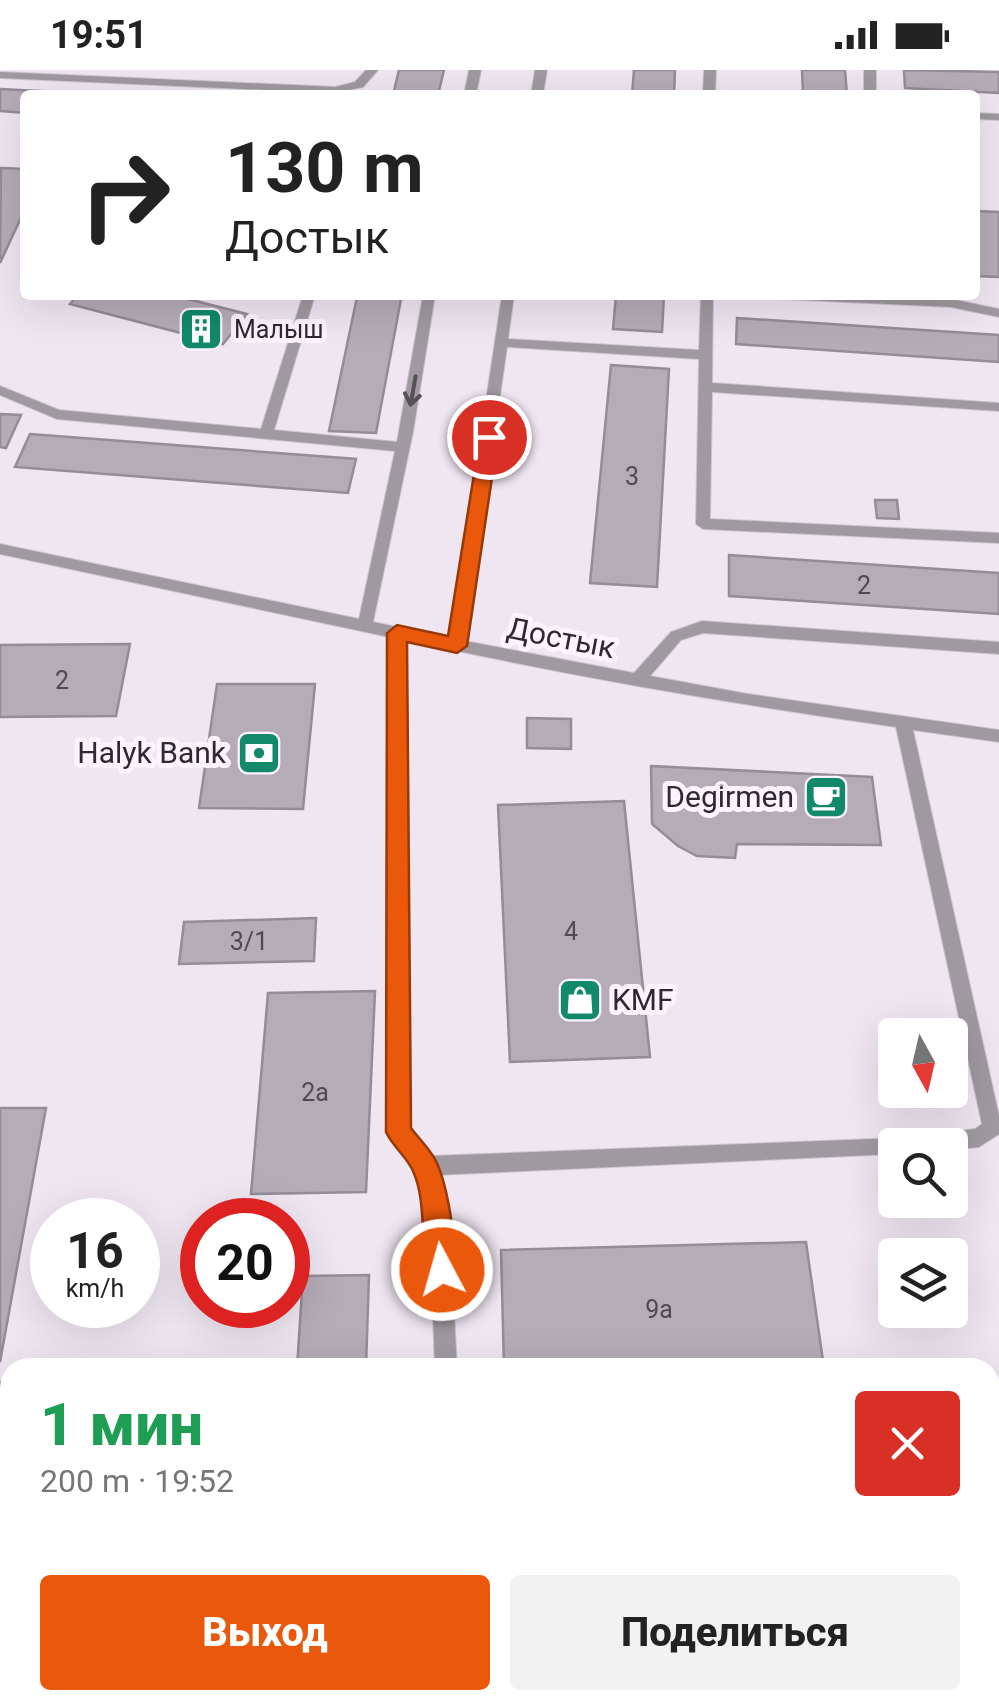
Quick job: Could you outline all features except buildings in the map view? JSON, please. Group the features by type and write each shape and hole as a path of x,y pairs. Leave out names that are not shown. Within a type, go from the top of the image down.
{"lane":[{"path":"6,74 335,90 360,85 372,70"},
{"path":"266,434 307,300"},
{"path":"365,626 403,447 428,300"},
{"path":"457,646 507,300"},
{"path":"706,300 704,524 999,538"},
{"path":"925,300 999,313"},
{"path":"502,343 706,355"},
{"path":"705,387 999,407"},
{"path":"0,390 57,414 403,447"},
{"name":"Достык","path":"0,550 638,680 999,736"},
{"path":"638,680 676,636 702,628 999,648"},
{"path":"397,633 399,1132 425,1166 440,1238 446,1358"},
{"path":"903,722 992,1128 979,1138 968,1139"},
{"path":"425,1166 878,1147"}],"place":[{"name":"Малыш","path":"201,329"},
{"name":"Halyk Bank","path":"259,753"},
{"name":"Degirmen","path":"826,797"},
{"name":"KMF","path":"580,1000"}],"route":[{"path":"442,1270 440,1238 425,1166 399,1132 397,633 457,646 489,437"}]}
